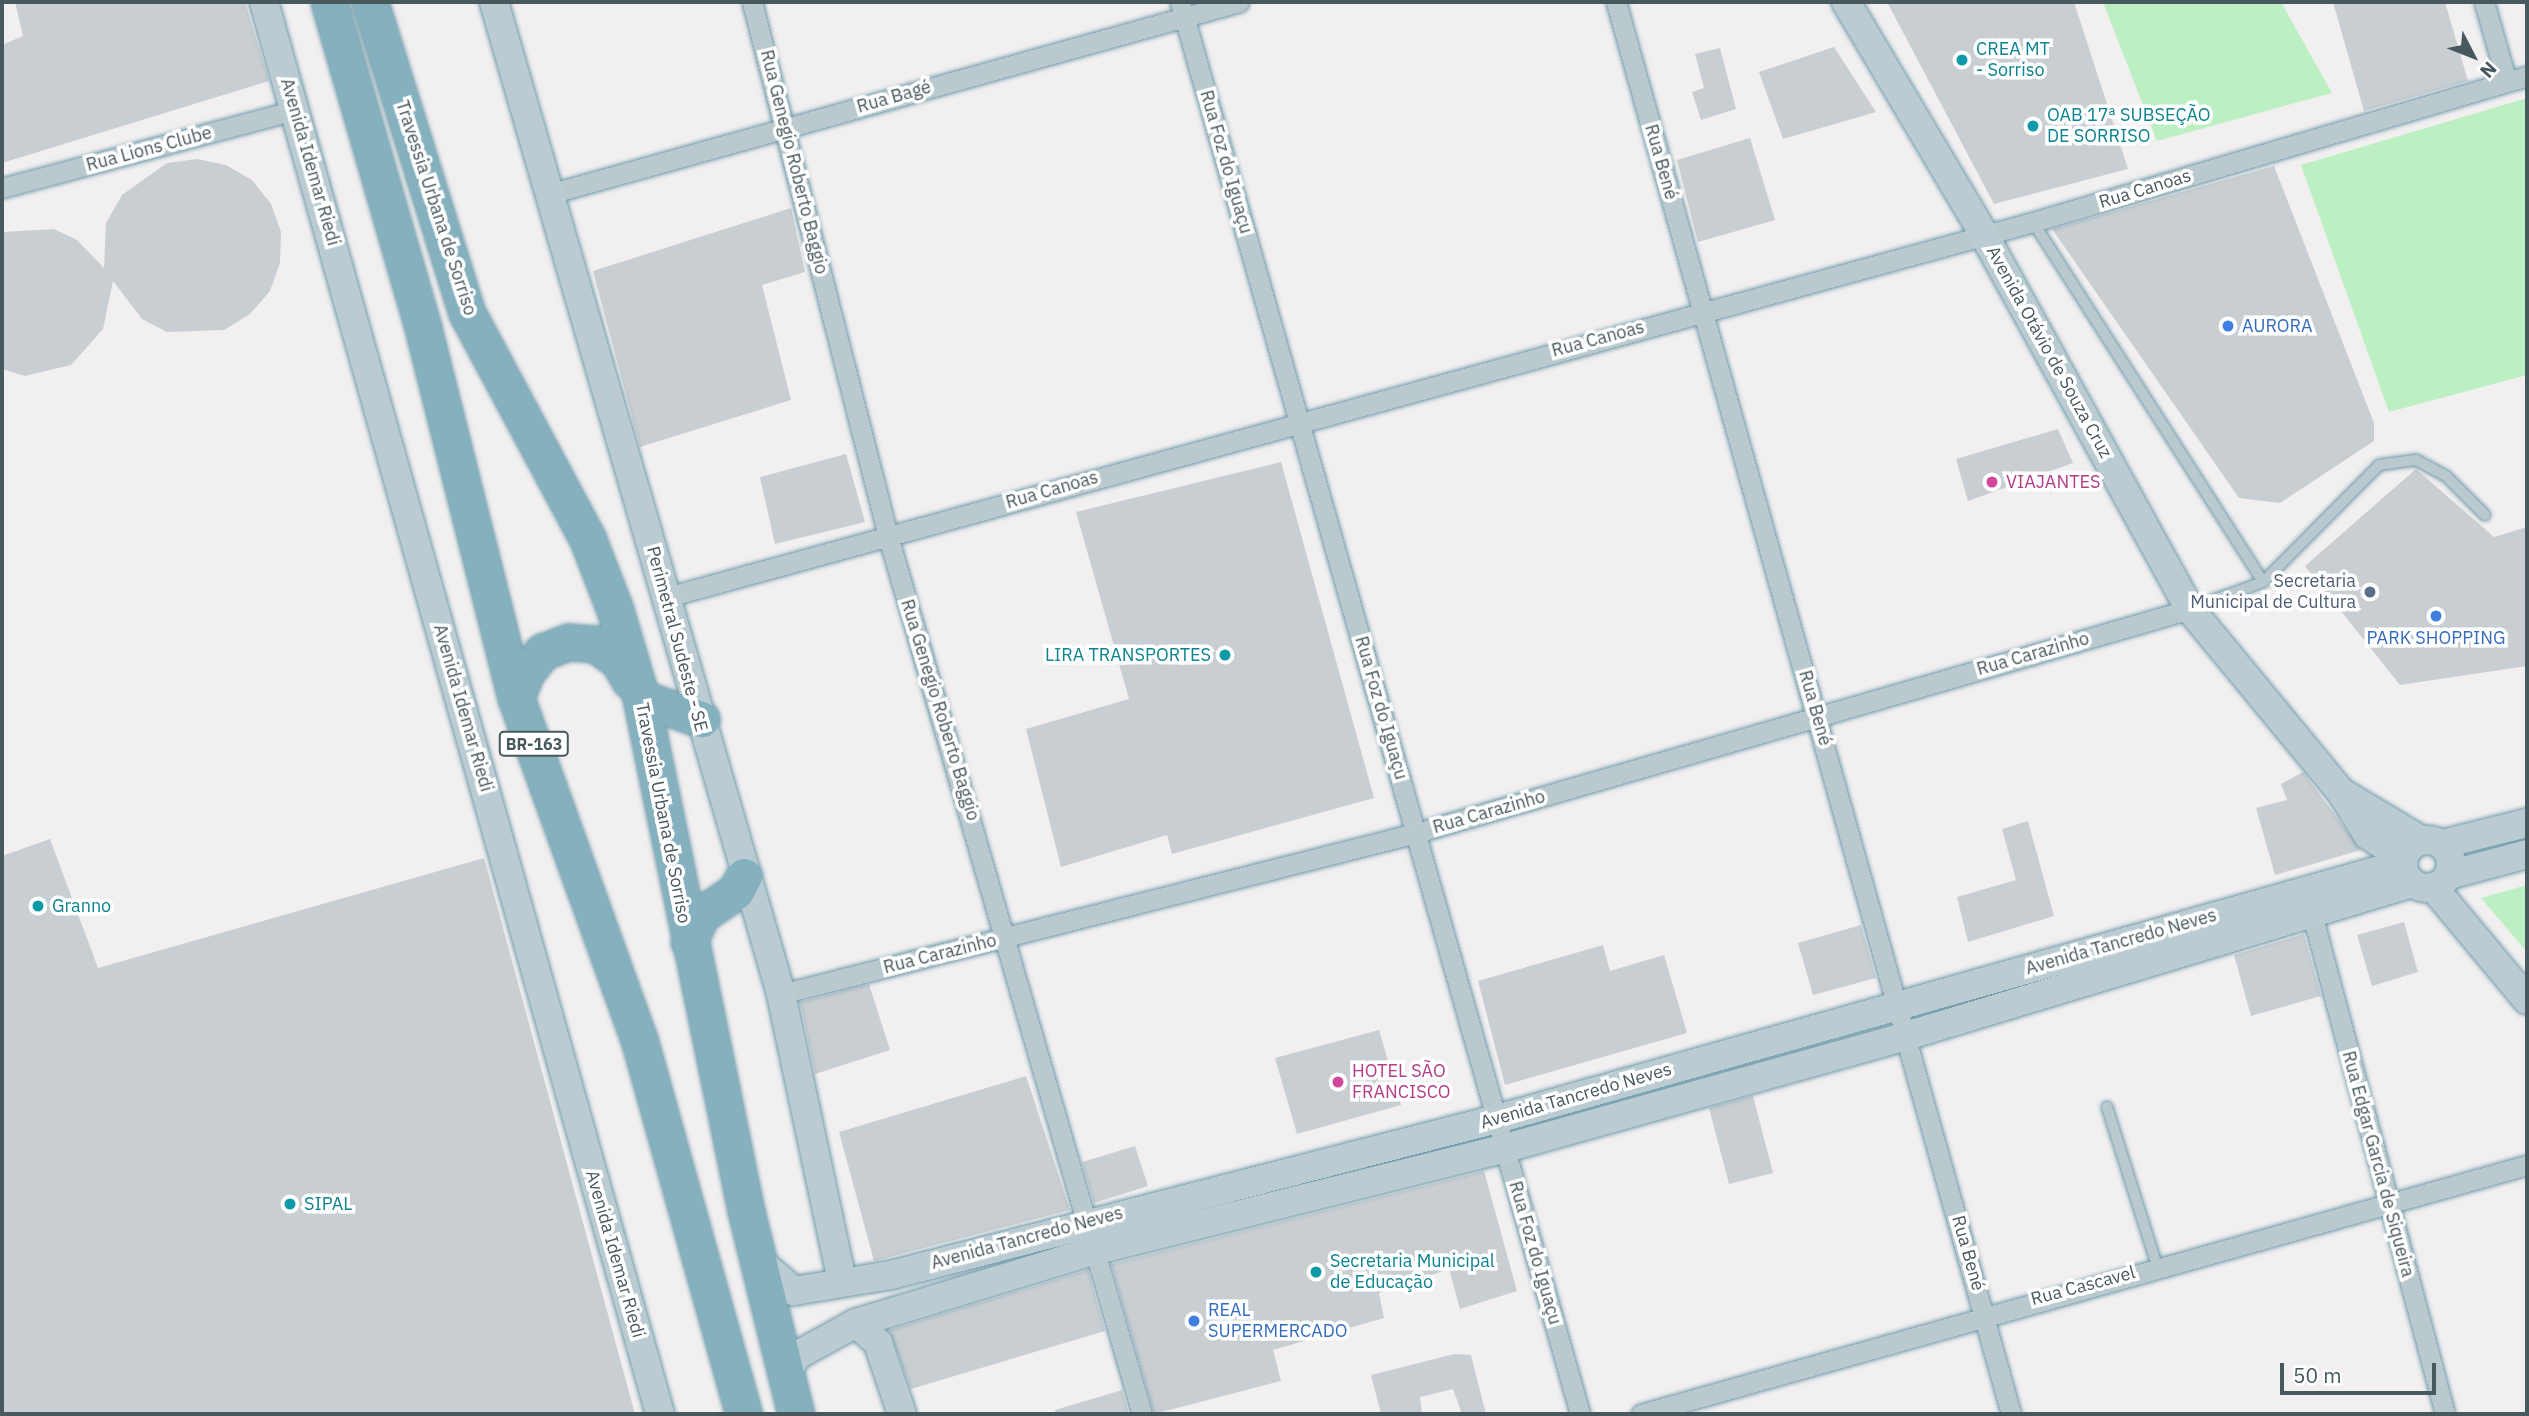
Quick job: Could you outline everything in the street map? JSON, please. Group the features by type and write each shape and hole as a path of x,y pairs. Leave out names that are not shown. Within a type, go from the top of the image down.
{"highway":[{"name":"BR-163","path":"329,2 423,328 516,698 639,1039 744,1414"},
{"name":"Travessia Urbana de Sorriso","path":"370,2 467,313 587,540 615,610 636,691 757,1259 796,1414"},
{"path":"516,698 525,674 542,652 568,642 607,652 636,691 701,719"},
{"path":"688,942 701,915 736,891 744,876"}],"street":[{"name":"Avenida Idemar Riedi","path":"264,2 660,1414"},
{"name":"Perimetral Sudeste - SE","path":"494,2 667,597 744,876 781,994 842,1281"},
{"name":"Rua Genegio Roberto Baggio","path":"752,2 888,536 1008,937 1084,1222 1142,1414"},
{"name":"Rua Bagé","path":"549,194 786,127 1182,8 1239,2"},
{"name":"Rua Bené","path":"1616,2 1985,1313 2011,1414"},
{"name":"Avenida Otávio de Souza Cruz","path":"1846,2 1983,233 2190,609 2341,792 2368,835 2423,864 2527,1000"},
{"path":"2484,2 2507,82"},
{"name":"Rua Foz do Iguaçu","path":"1182,8 1580,1414"},
{"name":"Rua Canoas","path":"667,597 1983,233 2033,222 2527,76"},
{"name":"Rua Lions Clube","path":"2,188 296,110"},
{"name":"Rua Carazinho","path":"781,994 1416,833 2190,609"},
{"name":"Avenida Tancredo Neves","path":"785,1377 796,1356 856,1323 1093,1251 1506,1147 1906,1036 2312,914 2423,864 2527,823"},
{"name":"Avenida Tancredo Neves","path":"757,1259 794,1291 816,1292 842,1281 891,1275 1084,1222 1497,1119 1898,1003 2423,864 2527,854"},
{"name":"Rua Edgar Garcia de Siqueira","path":"2312,914 2445,1414"},
{"name":"Rua Cascavel","path":"1641,1414 1985,1313 2389,1206 2527,1165"},
{"path":"842,1281 830,1289 826,1310 835,1322 856,1323 878,1343 901,1414"}],"lane":[{"path":"2033,222 2263,582"},
{"path":"2190,609 2263,582 2379,465 2417,460 2446,476 2485,515"},
{"path":"2107,1107 2157,1266"}],"green space":[{"path":"2103,2 2281,2 2332,93 2157,141"},
{"path":"2527,98 2527,375 2389,412 2301,165"},
{"path":"2527,885 2527,952 2481,898"}],"building":[{"path":"15,2 245,2 269,81 2,163 2,45 23,36"},
{"name":"OAB 17ª SUBSEÇÃO DE SORRISO","path":"1887,2 2074,2 2128,169 1994,204"},
{"path":"2333,2 2445,2 2468,81 2364,111"},
{"path":"1834,47 1876,112 1783,139 1759,72"},
{"path":"1720,48 1736,109 1701,120 1692,92 1704,88 1695,54"},
{"path":"1750,138 1775,220 1698,242 1677,160"},
{"path":"197,159 226,165 252,180 271,204 281,232 280,263 270,291 250,314 224,330 167,332 142,319 113,281 103,329 71,365 25,376 2,369 2,232 54,229 77,240 104,268 106,223 122,195 167,163"},
{"name":"AURORA","path":"2274,166 2374,423 2374,441 2280,503 2239,498 2052,229"},
{"path":"791,208 805,272 762,285 791,400 640,447 593,271"},
{"name":"VIAJANTES","path":"2058,429 2073,463 1968,501 1956,459"},
{"path":"846,454 865,522 775,544 760,477"},
{"name":"LIRA TRANSPORTES","path":"1281,462 1374,798 1172,854 1167,835 1061,867 1026,729 1129,699 1076,512"},
{"name":"PARK SHOPPING","path":"2416,469 2494,537 2527,527 2527,666 2400,685 2305,566"},
{"path":"2303,772 2361,850 2275,875 2256,808 2287,800 2281,784"},
{"path":"2028,821 2054,916 1968,942 1957,897 2016,880 2002,829"},
{"name":"SIPAL","path":"50,839 98,968 484,858 635,1414 2,1414 2,856"},
{"path":"2404,922 2418,972 2372,986 2357,935"},
{"path":"1861,925 1876,978 1813,995 1798,943"},
{"path":"2304,934 2321,996 2251,1016 2234,955"},
{"path":"1603,945 1610,971 1664,955 1687,1033 1505,1085 1478,981"},
{"path":"869,984 890,1050 815,1074 800,1002"},
{"name":"HOTEL SÃO FRANCISCO","path":"1379,1030 1401,1105 1297,1134 1275,1058"},
{"path":"1026,1076 1070,1210 874,1261 839,1132"},
{"path":"1753,1096 1773,1173 1729,1184 1709,1108"},
{"path":"1135,1146 1148,1186 1094,1203 1082,1162"},
{"path":"1484,1171 1517,1291 1460,1309 1449,1269 1379,1293 1384,1318 1273,1350 1281,1381 1154,1414 1111,1264"},
{"path":"1088,1270 1105,1331 911,1389 889,1330"},
{"path":"1454,1354 1471,1355 1486,1414 1462,1414 1453,1389 1420,1397 1422,1414 1381,1414 1371,1375"},
{"path":"1122,1390 1129,1414 1056,1414 1055,1410"}],"place":[{"name":"CREA MT - Sorriso","path":"1962,60"},
{"name":"OAB 17ª SUBSEÇÃO DE SORRISO","path":"2033,126"},
{"name":"AURORA","path":"2228,326"},
{"name":"VIAJANTES","path":"1992,482"},
{"name":"Secretaria Municipal de Cultura","path":"2370,592"},
{"name":"PARK SHOPPING","path":"2436,616"},
{"name":"LIRA TRANSPORTES","path":"1225,655"},
{"name":"Granno","path":"38,906"},
{"name":"HOTEL SÃO FRANCISCO","path":"1338,1082"},
{"name":"SIPAL","path":"290,1204"},
{"name":"Secretaria Municipal de Educação","path":"1316,1272"},
{"name":"REAL SUPERMERCADO","path":"1194,1321"}]}
